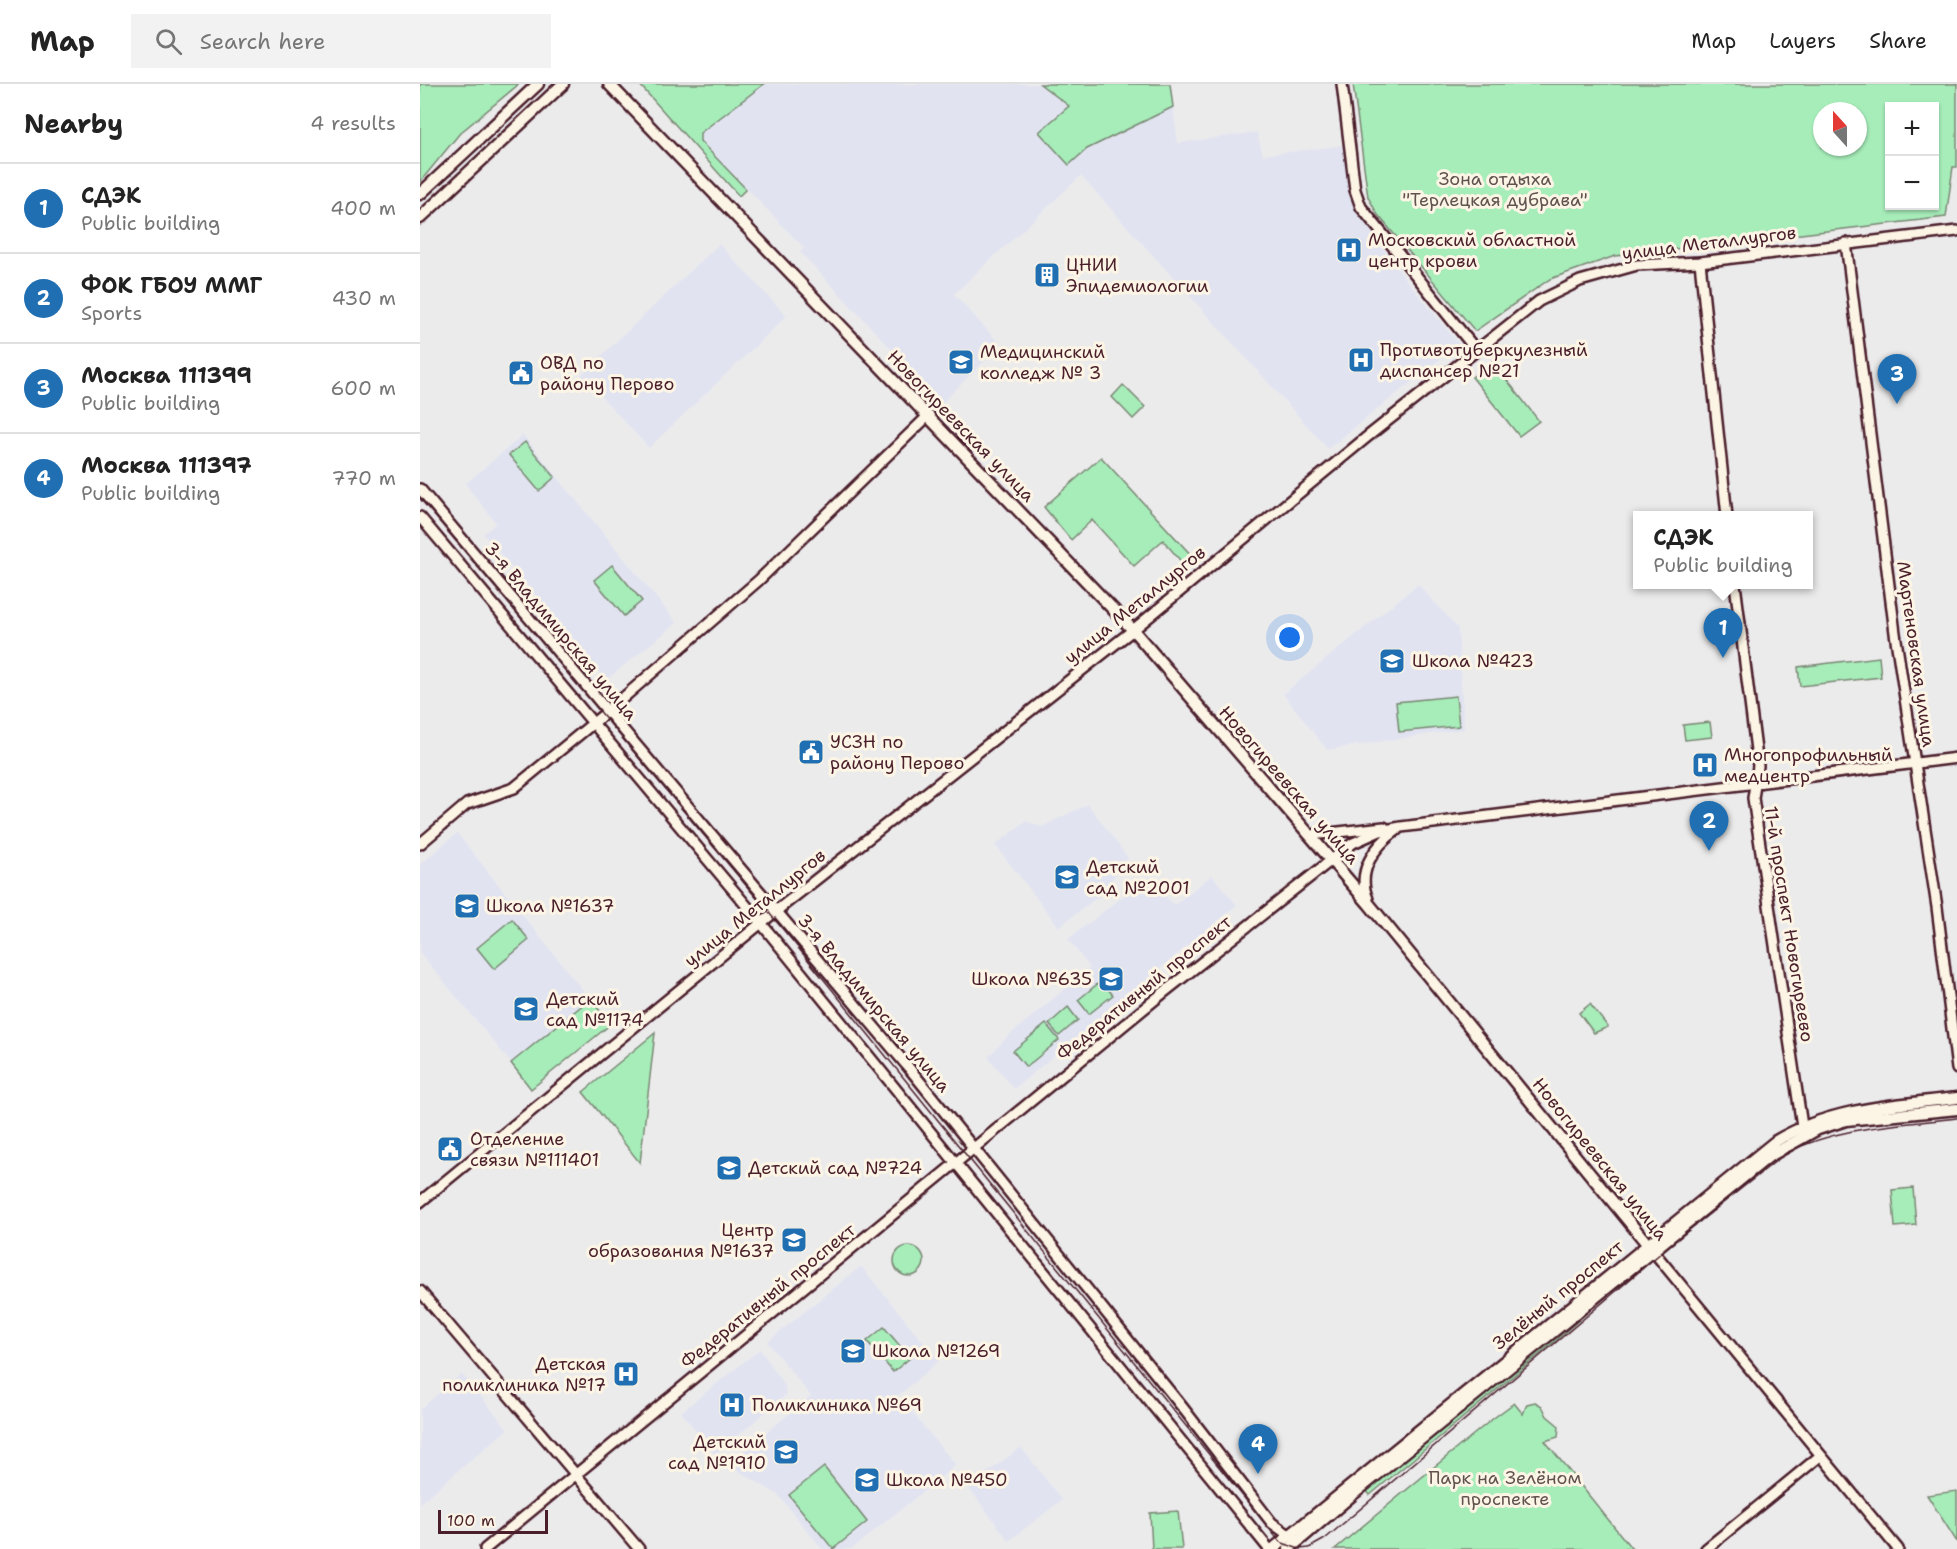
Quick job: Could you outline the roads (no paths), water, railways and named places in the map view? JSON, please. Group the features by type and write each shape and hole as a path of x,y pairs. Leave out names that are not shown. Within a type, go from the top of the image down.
{"main road":[{"path":"420,194 538,84"},
{"path":"420,218 563,84"},
{"name":"Новогиреевская улица","path":"609,84 929,415 1132,630 1370,904 1650,1247"},
{"name":"Зелёный проспект","path":"1271,1549 1291,1542 1650,1247 1758,1154 1802,1126 1842,1112 1957,1098"},
{"name":"Зелёный проспект","path":"1650,1247 1768,1156 1818,1129 1846,1120 1957,1109"}],"street":[{"path":"1342,84 1357,198 1369,219 1476,350"},
{"name":"улица Металлургов","path":"420,1202 761,923 1132,630 1539,301 1572,284 1637,265 1700,262 1957,231"},
{"name":"Мартеновская улица","path":"1846,243 1894,633 1915,764 1957,1069"},
{"path":"1700,262 1726,511"},
{"path":"420,844 467,804 514,788 608,711 759,580 929,415"},
{"name":"3-я Владимирская улица","path":"420,489 974,1149 1184,1408 1272,1523 1291,1542"},
{"name":"3-я Владимирская улица","path":"420,517 761,923 1271,1549"},
{"name":"11-й проспект Новогиреево","path":"1736,589 1758,766 1753,798 1802,1126"},
{"name":"Федеративный проспект","path":"485,1549 1163,993 1353,843 1380,831 1401,827 1957,758"},
{"path":"1311,835 1368,827 1401,827"},
{"path":"1370,904 1362,880 1367,866 1373,853 1387,837 1401,827"},
{"name":"Новогиреевская улица","path":"1650,1247 1898,1549"},
{"path":"420,1291 639,1549"},
{"path":"1706,1549 1820,1456"}],"tram line":[{"path":"420,497 791,939 1280,1542 1299,1549"},
{"path":"1300,1549 1309,1548 1325,1539 1669,1246 1786,1153 1806,1144 1848,1132 1957,1118"}],"place":[{"name":"Московский областной центр крови","path":"1349,250"},
{"name":"ЦНИИ Эпидемиологии","path":"1047,275"},
{"name":"Противотуберкулезный диспансер №21","path":"1361,360"},
{"name":"Медицинский колледж № 3","path":"961,362"},
{"name":"ОВД по району Перово","path":"521,373"},
{"name":"Москва 111399","path":"1897,404"},
{"name":"СДЭК","path":"1723,658"},
{"name":"Школа №423","path":"1392,661"},
{"name":"УСЗН по району Перово","path":"811,752"},
{"name":"Многопрофильный медцентр","path":"1705,765"},
{"name":"ФОК ГБОУ ММГ","path":"1709,851"},
{"name":"Детский сад №2001","path":"1067,877"},
{"name":"Школа №1637","path":"467,906"},
{"name":"Школа №635","path":"1111,979"},
{"name":"Детский сад №1174","path":"526,1009"},
{"name":"Отделение связи №111401","path":"450,1149"},
{"name":"Детский сад №724","path":"729,1168"},
{"name":"Центр образования №1637","path":"794,1240"},
{"name":"Школа №1269","path":"853,1351"},
{"name":"Детская поликлиника №17","path":"626,1374"},
{"name":"Поликлиника №69","path":"732,1405"},
{"name":"Детский сад №1910","path":"786,1452"},
{"name":"Москва 111397","path":"1258,1474"},
{"name":"Школа №450","path":"867,1480"}],"park label":[{"name":"Зона отдыха \"Терлецкая дубрава\"","path":"1495,190"},
{"name":"Парк на Зелёном проспекте","path":"1505,1488"}]}
